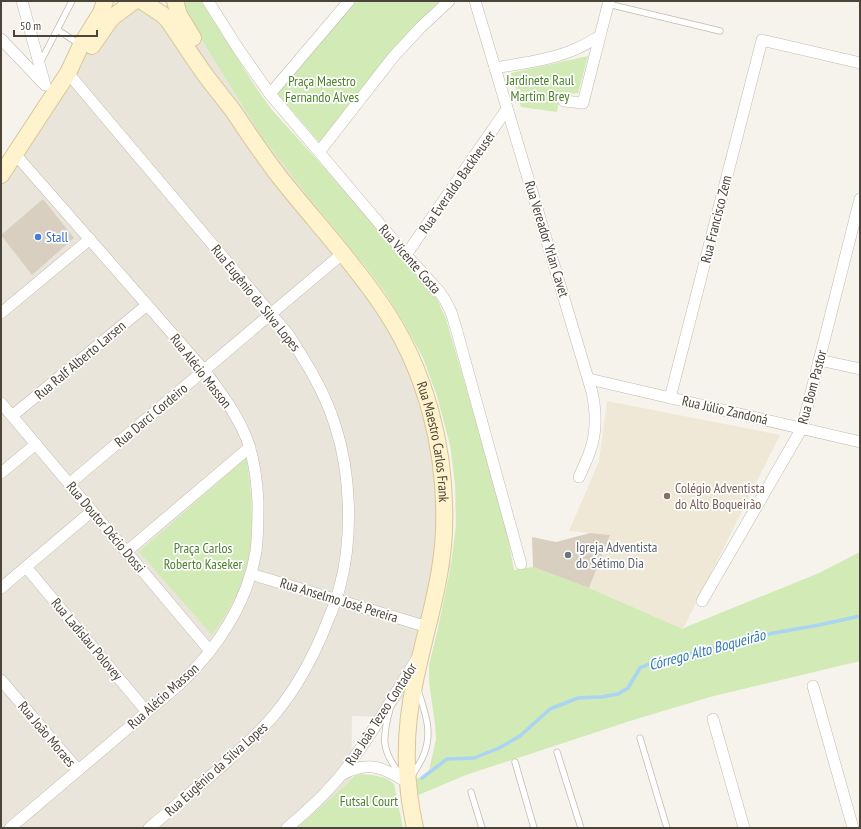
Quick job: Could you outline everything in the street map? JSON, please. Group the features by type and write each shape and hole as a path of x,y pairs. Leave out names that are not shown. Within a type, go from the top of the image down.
{"main road":[{"path":"68,73 81,45 101,13 105,1"},
{"path":"1,175 15,154 49,90 90,50 110,20 134,1"},
{"name":"Rua Maestro Carlos Frank","path":"142,1 168,20 205,74 233,111"},
{"name":"Rua Maestro Carlos Frank","path":"175,1 179,15 212,69 233,111 246,132 278,175 380,301 401,338 421,380 428,403 439,449 443,478 444,532 440,575 415,680 407,730 406,749 408,784 415,828"}],"street":[{"path":"22,1 39,64 49,90"},
{"name":"Rua Vicente Costa","path":"208,1 238,50 270,94 445,300 456,328 521,564"},
{"path":"270,94 349,1"},
{"path":"319,152 394,56 421,27 449,1"},
{"name":"Rua Vereador Yrlan Cavet","path":"475,1 589,379 594,404 594,436 591,450 579,477"},
{"path":"564,101 583,103 608,3"},
{"path":"495,68 562,54 579,48 600,36"},
{"path":"1,39 49,90"},
{"name":"Rua Francisco Zem","path":"670,398 762,40 860,63"},
{"name":"Rua Eugênio da Silva Lopes","path":"68,73 288,334 313,375 325,399 342,447 346,470 348,497 347,551 336,599 313,656 290,695 260,731 244,747 150,828"},
{"name":"Rua Everaldo Backheuser","path":"406,255 507,108"},
{"name":"Rua Alécio Masson","path":"10,828 191,674 210,652 240,602 250,574 256,551 258,534 256,480 250,447 233,412 204,370 15,154"},
{"name":"Rua Bom Pastor","path":"702,601 802,428 860,199"},
{"path":"1,313 90,239"},
{"name":"Rua Darci Cordeiro","path":"69,484 342,254"},
{"name":"Rua Ralf Alberto Larsen","path":"12,416 147,305"},
{"path":"819,360 860,369"},
{"name":"Rua Júlio Zandoná","path":"589,379 860,442"},
{"name":"Rua Doutor Décio Dossi","path":"1,403 210,652"},
{"path":"1,473 36,444"},
{"path":"126,552 250,447"},
{"path":"1,588 92,511"},
{"name":"Rua Ladislau Polovey","path":"26,567 147,712"},
{"name":"Rua Anselmo José Pereira","path":"250,574 428,627"},
{"name":"Rua João Tezeo Contador","path":"287,828 316,802 341,775 374,728 422,652"},
{"name":"Rua João Moraes","path":"1,680 78,770"},
{"path":"813,686 854,828"},
{"path":"713,719 744,828"},
{"name":"Rua João Tezeo Contador","path":"341,775 353,768 362,766 374,767 386,770 408,784"},
{"path":"1,825 4,828"}],"lane":[{"path":"39,64 72,1"},
{"path":"608,3 720,30"},
{"path":"58,30 81,45"},
{"path":"394,696 385,730 386,750 394,766 408,784 423,756 428,738 428,726 415,680"},
{"path":"640,738 667,828"},
{"path":"557,752 581,828"},
{"path":"515,762 534,828"},
{"path":"471,792 482,828"}],"shaded area":[{"path":"176,5 362,262 429,403 451,565 415,680 388,717 352,716 351,793 313,828 1,828 1,169 68,73 121,11"},
{"name":"Colégio Adventista do Alto Boqueirão","path":"607,401 780,435 683,629 589,588 610,535 569,531 599,461"}],"green space":[{"path":"184,1 201,1 272,110 427,285 438,301 446,319 504,518 514,570 533,567 589,588 683,629 819,573 860,552 860,661 710,697 633,720 466,775 416,796 412,780 428,775 436,739 429,682 429,665 451,565 456,525 455,484 450,445 437,396 423,358 384,291 261,135 195,29 187,13"},
{"name":"Praça Maestro Fernando Alves","path":"357,1 440,1 403,38 320,143 277,93"},
{"name":"Jardinete Raul Martim Brey","path":"588,56 578,93 560,95 557,112 521,107 511,73"},
{"name":"Praça Carlos Roberto Kaseker","path":"246,458 252,508 251,542 248,559 238,591 212,635 139,552"},
{"name":"Futsal Court","path":"361,774 375,775 391,781 394,784 403,828 297,828 354,776"}],"building":[{"name":"Stall","path":"43,199 74,238 32,275 1,235"},
{"name":"Igreja Adventista do Sétimo Dia","path":"590,533 610,535 589,588 533,567 532,537 556,542"}],"waterway":[{"name":"Córrego Alto Boqueirão","path":"422,778 447,759 474,758 499,748 520,736 550,709 578,698 601,697 618,694 628,688 640,668 649,664 774,633 860,616"}],"place":[{"name":"Stall","path":"38,237"},
{"name":"Colégio Adventista do Alto Boqueirão","path":"667,496"},
{"name":"Igreja Adventista do Sétimo Dia","path":"568,555"}]}
